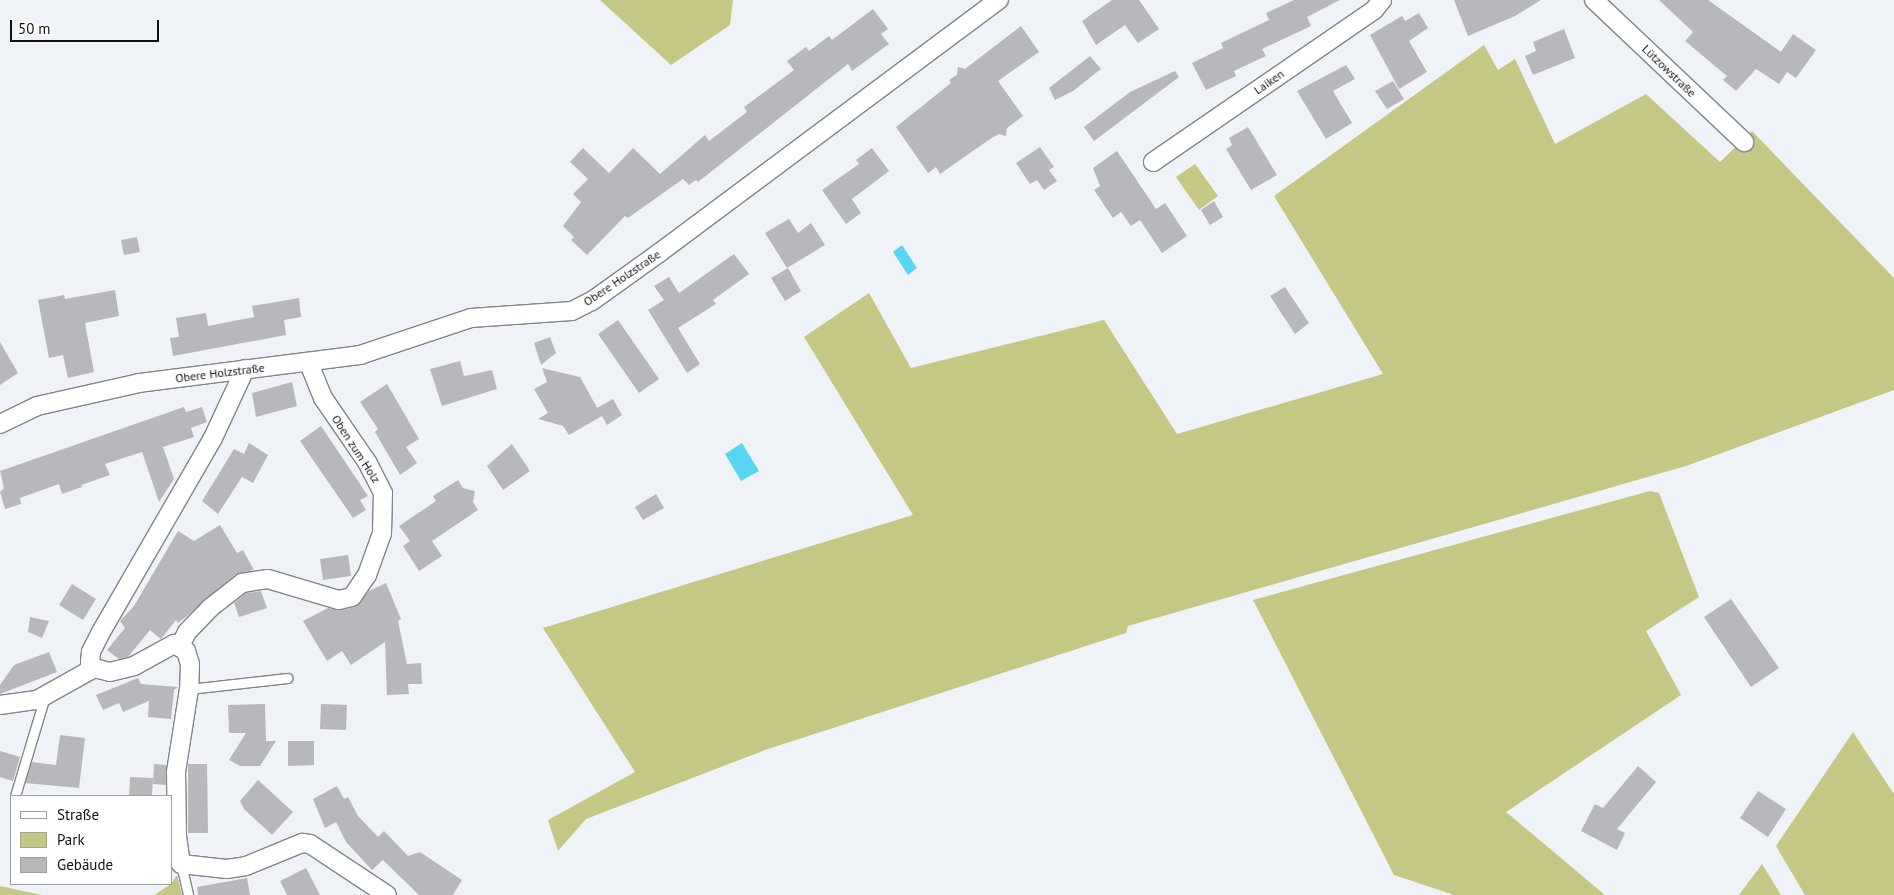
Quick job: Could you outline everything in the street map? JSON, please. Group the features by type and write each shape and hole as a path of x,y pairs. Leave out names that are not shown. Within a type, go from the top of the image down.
{"street":[{"name":"Obere Holzstraße","path":"0,424 22,411 109,389 244,369 309,363 360,355 471,318 572,311 592,301 999,0"},
{"name":"Laiken","path":"1153,162 1374,10 1382,0"},
{"name":"Lützowstraße","path":"1594,0 1744,142"},
{"name":"Oben zum Holz","path":"180,646 187,632 210,608 242,583 268,579 339,600 352,596 367,575 382,533 383,493 367,462 323,398 309,363"},
{"path":"244,369 213,438 91,652 90,662 94,668 110,672 120,671 148,660 167,647 180,646 186,651 190,664 189,689 176,772 177,836 181,864 228,869 246,866 290,848 310,844 387,895"},
{"path":"0,705 21,705 45,696 94,668"}],"lane":[{"path":"189,689 287,678"},
{"path":"15,795 45,696"},
{"path":"181,864 188,895"}],"green space":[{"path":"600,0 733,0 730,25 671,65"},
{"path":"1484,45 1498,70 1515,59 1555,144 1646,94 1720,162 1752,131 1894,278 1894,390 1686,466 1128,626 1126,633 765,750 586,819 558,851 548,820 635,772 543,628 913,515 804,337 869,293 911,368 1104,320 1177,434 1383,374 1274,196"},
{"path":"1195,164 1218,196 1199,210 1176,177"},
{"path":"1650,491 1659,493 1699,597 1646,631 1681,695 1506,812 1605,895 1454,895 1394,875 1253,600"},
{"path":"1853,732 1894,794 1894,895 1805,895 1776,846"},
{"path":"1762,864 1781,895 1739,895"},
{"path":"177,875 182,895 154,895 172,885"},
{"path":"0,886 42,895 0,895"}],"water":[{"path":"902,245 917,268 908,275 893,252"},
{"path":"742,443 759,471 741,481 725,454"}],"building":[{"path":"1112,0 1139,0 1159,29 1138,43 1125,25 1096,45 1082,21"},
{"path":"1294,0 1340,0 1307,17 1311,26 1262,49 1266,56 1234,71 1236,76 1206,90 1192,63 1223,48 1221,43 1269,20 1266,13"},
{"path":"1454,0 1541,0 1515,16 1468,36"},
{"path":"1659,0 1708,0 1781,52 1793,34 1816,50 1796,78 1787,72 1779,84 1756,69 1736,91 1723,80 1727,76 1685,41 1693,32"},
{"path":"873,9 888,29 881,34 889,44 852,71 848,64 698,182 696,180 689,185 683,179 628,218 625,216 587,255 571,240 574,237 563,226 581,202 573,194 588,179 570,162 583,148 609,173 633,148 660,174 705,135 709,141 747,112 744,107 794,70 787,61 806,47 809,51 829,36 832,40"},
{"path":"1419,13 1428,28 1409,41 1427,72 1399,89 1370,35 1402,16 1405,21"},
{"path":"1021,26 1039,52 998,81 1023,116 1007,128 1006,136 999,134 990,139 940,174 936,167 928,173 896,127 951,83 949,80 957,75 958,67 965,69"},
{"path":"1564,29 1575,58 1533,75 1525,56 1536,51 1533,42"},
{"path":"1090,56 1101,69 1073,91 1055,100 1049,88"},
{"path":"1346,65 1355,79 1333,91 1352,123 1326,139 1297,91"},
{"path":"1175,71 1179,77 1094,141 1084,127 1130,92"},
{"path":"1393,81 1404,99 1387,109 1375,91"},
{"path":"1248,127 1277,175 1251,190 1226,149 1232,145 1229,138"},
{"path":"1040,147 1054,167 1049,170 1057,181 1044,190 1037,180 1030,184 1016,163"},
{"path":"872,148 889,171 852,199 861,213 846,224 822,190 859,164 856,160"},
{"path":"1117,151 1156,209 1165,203 1187,236 1162,253 1140,220 1131,226 1121,212 1113,218 1094,190 1100,186 1093,168"},
{"path":"1214,201 1223,217 1210,225 1201,210"},
{"path":"789,219 798,233 811,223 825,245 787,268 765,233"},
{"path":"137,237 140,252 124,255 121,240"},
{"path":"734,254 749,274 713,300 716,304 678,328 700,364 687,373 648,310 664,300 654,286 669,277 679,293"},
{"path":"788,268 801,291 785,301 771,278"},
{"path":"1285,287 1309,323 1295,334 1270,296"},
{"path":"115,290 119,316 85,323 94,372 68,378 63,355 49,358 38,300 64,295 65,299"},
{"path":"299,298 301,317 284,320 286,335 173,356 170,338 179,337 176,318 206,313 208,326 254,317 252,306"},
{"path":"618,320 659,379 639,393 598,334"},
{"path":"550,337 556,353 541,365 534,343"},
{"path":"0,342 18,373 0,385"},
{"path":"460,361 464,376 492,370 497,389 442,406 430,369"},
{"path":"542,368 580,377 597,408 613,399 622,415 607,425 602,416 569,435 563,426 538,419 548,413 534,389 547,382"},
{"path":"292,382 297,406 256,417 252,393"},
{"path":"387,384 419,439 406,447 417,463 400,475 375,432 378,429 360,402"},
{"path":"184,407 186,412 202,407 207,422 191,428 194,437 163,447 174,479 159,502 142,452 105,464 110,475 81,485 82,487 62,494 59,484 20,498 21,504 5,509 0,492 4,488 0,471"},
{"path":"321,426 368,496 360,500 366,510 353,518 300,441"},
{"path":"249,443 268,455 253,483 242,477 218,514 202,501 234,449 244,454"},
{"path":"512,444 530,471 503,490 487,466"},
{"path":"458,480 463,488 475,491 473,502 478,510 432,541 442,556 419,571 403,546 410,541 399,526 436,501 433,496"},
{"path":"656,494 664,508 643,520 635,507"},
{"path":"220,525 237,553 243,550 254,570 235,575 178,623 176,620 161,639 150,630 128,657 119,659 107,650 125,628 120,621 134,606 178,531 194,541"},
{"path":"348,555 351,576 323,580 320,559"},
{"path":"386,583 401,619 398,621 407,664 421,663 422,684 408,684 409,694 387,695 385,642 351,665 342,651 327,661 303,621 328,608 341,610 355,607 369,591"},
{"path":"72,584 96,599 83,620 59,605"},
{"path":"261,591 267,608 239,617 234,603 246,593"},
{"path":"1731,599 1779,668 1751,687 1704,617"},
{"path":"30,617 49,621 42,638 28,632"},
{"path":"49,652 57,672 0,694 0,685 14,665"},
{"path":"138,678 141,684 178,687 174,690 171,719 148,717 149,701 123,712 119,703 103,710 96,695"},
{"path":"265,704 266,741 276,741 260,766 240,766 229,760 246,733 229,733 228,705"},
{"path":"321,704 347,705 346,730 320,729"},
{"path":"60,735 85,738 79,788 25,783 32,762 56,765"},
{"path":"288,741 314,741 314,765 288,766"},
{"path":"0,751 20,757 13,781 0,777"},
{"path":"154,764 166,765 166,785 153,784"},
{"path":"188,764 207,764 208,833 188,833"},
{"path":"1638,766 1656,782 1617,829 1625,833 1617,850 1581,831 1595,804 1603,808"},
{"path":"130,777 153,778 152,795 129,795"},
{"path":"258,780 293,812 272,835 244,809 240,801"},
{"path":"337,786 344,799 348,797 358,816 378,837 384,831 408,856 420,852 462,880 453,895 419,895 383,860 372,870 346,842 336,822 325,828 313,799"},
{"path":"1758,791 1786,809 1768,837 1740,818"},
{"path":"306,868 320,895 287,895 280,881"},
{"path":"247,878 250,895 198,895 197,887"}]}
